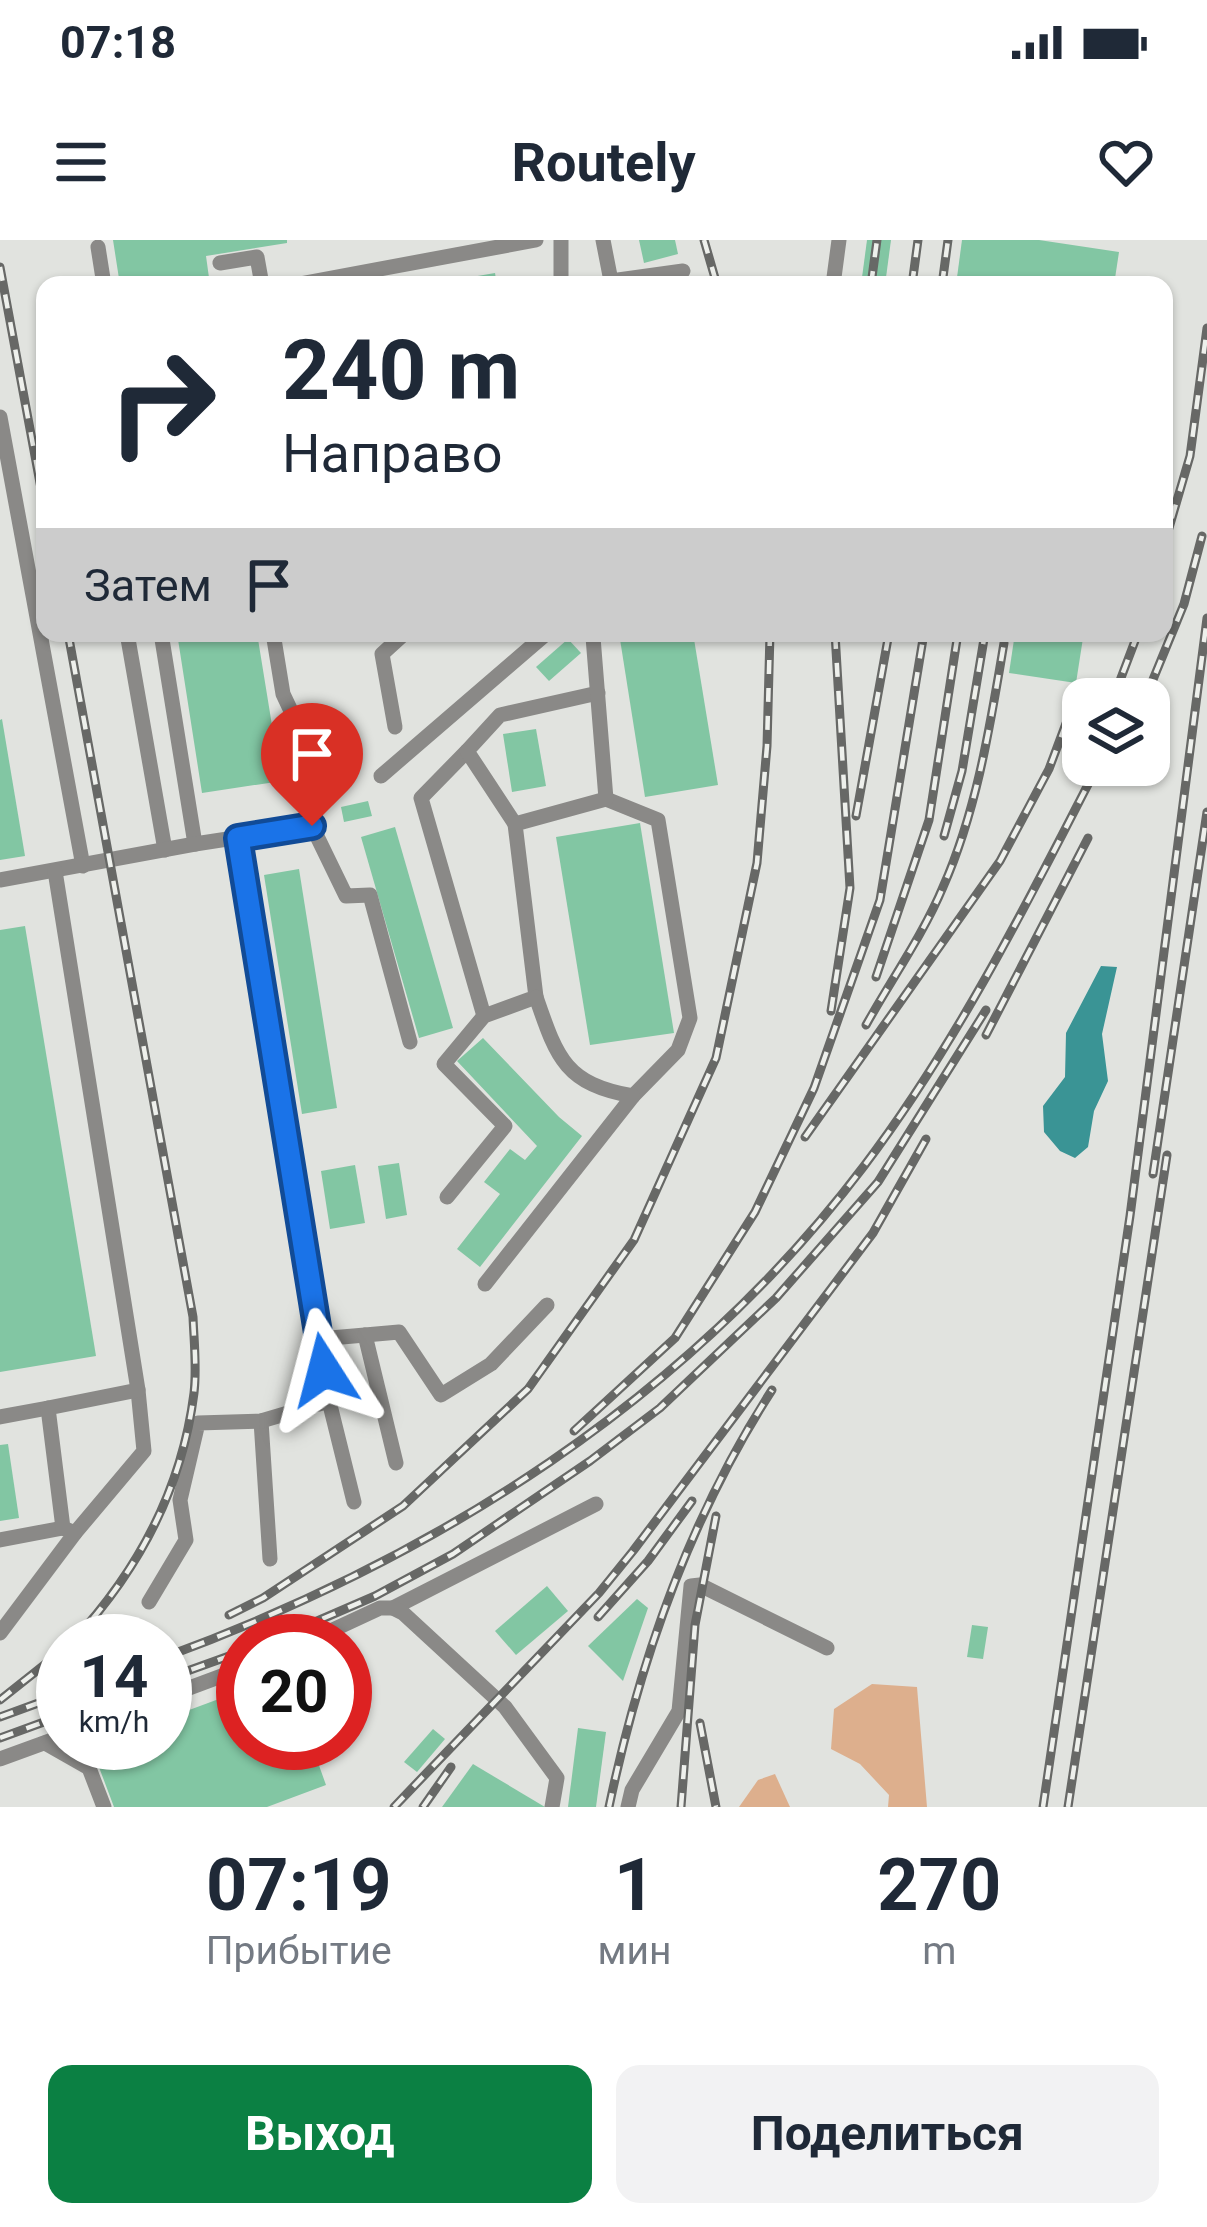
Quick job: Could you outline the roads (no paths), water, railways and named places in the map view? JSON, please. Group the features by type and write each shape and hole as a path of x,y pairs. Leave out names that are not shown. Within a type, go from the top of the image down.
{"street":[{"path":"342,276 536,240"},
{"path":"561,240 561,276"},
{"path":"603,240 610,276"},
{"path":"833,276 838,240"},
{"path":"98,247 103,276"},
{"path":"220,263 257,257 260,276"},
{"path":"647,276 683,271"},
{"path":"0,418 36,612"},
{"path":"42,642 83,866"},
{"path":"129,642 165,850"},
{"path":"161,642 195,844"},
{"path":"274,642 283,694 316,764 312,826 346,896 370,895 410,1042"},
{"path":"395,642 382,654 395,727"},
{"path":"381,776 537,642"},
{"path":"593,642 606,800"},
{"path":"484,1016 421,798 500,715 598,693"},
{"path":"467,751 515,824 536,997 552,1044 570,1073 598,1090 633,1096"},
{"path":"484,1284 633,1096 678,1049 689,1018 658,820 606,800 515,824"},
{"path":"0,880 312,826"},
{"path":"238,838 329,1401 354,1502"},
{"path":"0,1633 69,1531 144,1450 55,872"},
{"path":"447,1197 505,1126 444,1064 484,1016 536,997"},
{"path":"319,1339 399,1332 441,1395 491,1364 547,1305"},
{"path":"365,1334 396,1463"},
{"path":"0,1417 138,1390"},
{"path":"149,1602 186,1540 180,1500 198,1423 261,1420 329,1401"},
{"path":"48,1408 69,1531"},
{"path":"261,1420 270,1559"},
{"path":"367,1614 393,1607 596,1504"},
{"path":"0,1540 69,1531"},
{"path":"628,1807 632,1790 680,1711 691,1586 700,1585 827,1648"},
{"path":"393,1607 513,1716 557,1778 553,1807"},
{"path":"0,1759 36,1746"},
{"path":"90,1770 104,1807"}],"water":[{"path":"1101,966 1117,967 1102,1034 1108,1081 1094,1111 1088,1147 1075,1158 1060,1151 1044,1132 1043,1106 1065,1077 1066,1033"}],"railway":[{"path":"704,240 714,276"},
{"path":"872,276 877,240"},
{"path":"913,276 918,240"},
{"path":"943,276 948,240"},
{"path":"0,267 36,461"},
{"path":"1173,514 1190,456 1207,328"},
{"path":"1173,631 1202,536"},
{"path":"1043,1807 1130,1216 1207,618"},
{"path":"70,642 193,1317 195,1365 188,1428 168,1495 137,1557 96,1614"},
{"path":"231,1614 403,1506 528,1389 634,1240 716,1058 757,863 770,642"},
{"path":"831,1011 850,888 836,642"},
{"path":"856,816 887,642"},
{"path":"574,1431 675,1338 755,1212 814,1088 880,900 923,642"},
{"path":"876,977 929,820 957,642"},
{"path":"944,836 962,771 984,642"},
{"path":"1121,678 1135,642"},
{"path":"1154,678 1168,642"},
{"path":"866,1025 926,922 955,858 981,767 1004,643"},
{"path":"805,1137 1000,861 1049,769 1062,734"},
{"path":"192,1646 364,1571 459,1519 550,1462 637,1398 718,1327 794,1250 898,1119 990,971 1087,786"},
{"path":"1153,1174 1207,812"},
{"path":"986,1035 1088,838"},
{"path":"333,1614 453,1554 660,1408 776,1298 878,1182 986,1010"},
{"path":"394,1807 599,1593 633,1551 873,1233 926,1139"},
{"path":"1068,1807 1167,1155"},
{"path":"609,1807 636,1697 671,1591 716,1488 772,1390"},
{"path":"598,1617 692,1501"},
{"path":"681,1807 695,1625 716,1516"},
{"path":"192,1669 216,1661"},
{"path":"0,1700 36,1671"},
{"path":"0,1717 36,1704"},
{"path":"700,1723 716,1807"},
{"path":"0,1738 36,1725"},
{"path":"423,1807 451,1767"}]}
